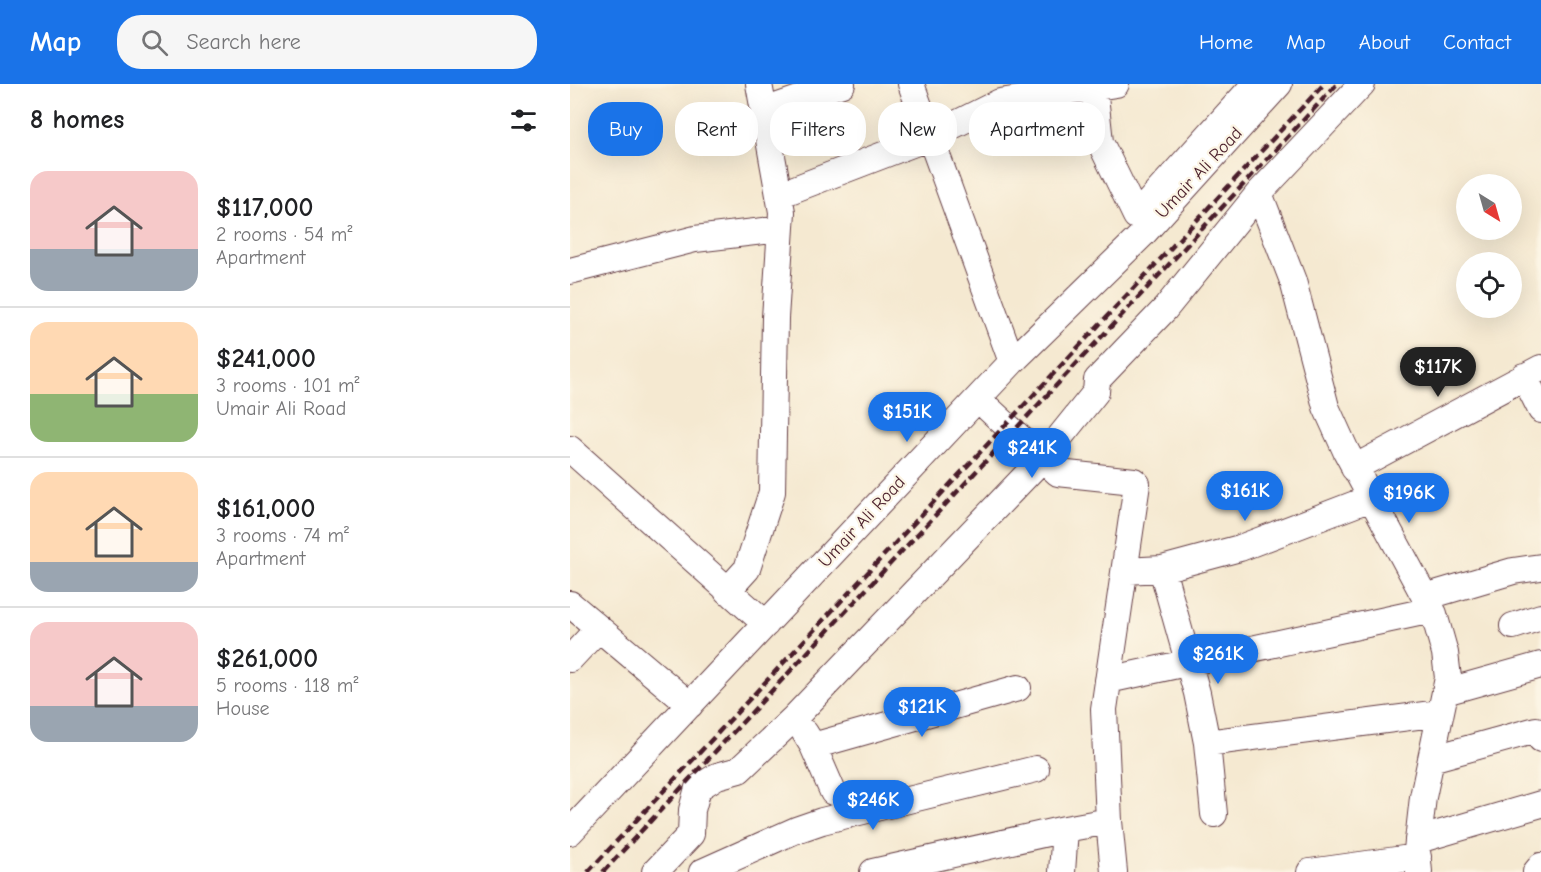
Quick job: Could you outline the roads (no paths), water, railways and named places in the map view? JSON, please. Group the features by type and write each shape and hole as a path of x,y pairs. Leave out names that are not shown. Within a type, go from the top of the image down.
{"street":[{"path":"727,591 747,569 772,492 775,318 782,212 759,84"},
{"path":"764,111 842,84"},
{"path":"911,84 917,102"},
{"name":"Umair Ali Road","path":"570,832 1012,363 1142,235 1279,84"},
{"path":"1036,770 822,821 796,830 701,872 691,834 692,810 698,788 717,776 739,770 794,718 1042,459 1096,392 1097,380 1165,309 1259,193 1362,84"},
{"path":"1012,363 1042,322 1251,85"},
{"path":"957,124 1000,102 1105,86 1100,142 1136,216"},
{"path":"778,195 880,156"},
{"path":"937,156 1012,363"},
{"path":"1259,193 1293,281 1326,407 1354,468 1429,603 1445,653 1448,678 1423,797 1418,856"},
{"path":"570,271 695,239 780,230"},
{"path":"1354,468 1533,372 1541,410"},
{"path":"978,399 1058,473 1134,481 1137,484 1104,709 1109,820 1114,872"},
{"path":"570,449 766,624"},
{"path":"1125,571 1162,568 1240,548 1371,498"},
{"path":"1108,681 1429,603 1513,571 1541,567"},
{"path":"1162,568 1197,693 1207,743 1214,814"},
{"path":"570,604 690,705"},
{"path":"1513,626 1541,617"},
{"path":"570,659 598,628"},
{"path":"1207,743 1443,703 1541,665"},
{"path":"813,746 1018,688"},
{"path":"794,718 813,746 833,792"},
{"path":"1431,759 1536,730 1541,739"},
{"path":"1310,872 1418,856 1541,804"},
{"path":"873,872 1109,820"},
{"path":"1062,872 1065,829"},
{"path":"655,872 691,834"},
{"path":"1536,872 1541,866"}],"railway":[{"path":"588,872 1324,84"},
{"path":"603,872 1337,84"}]}
